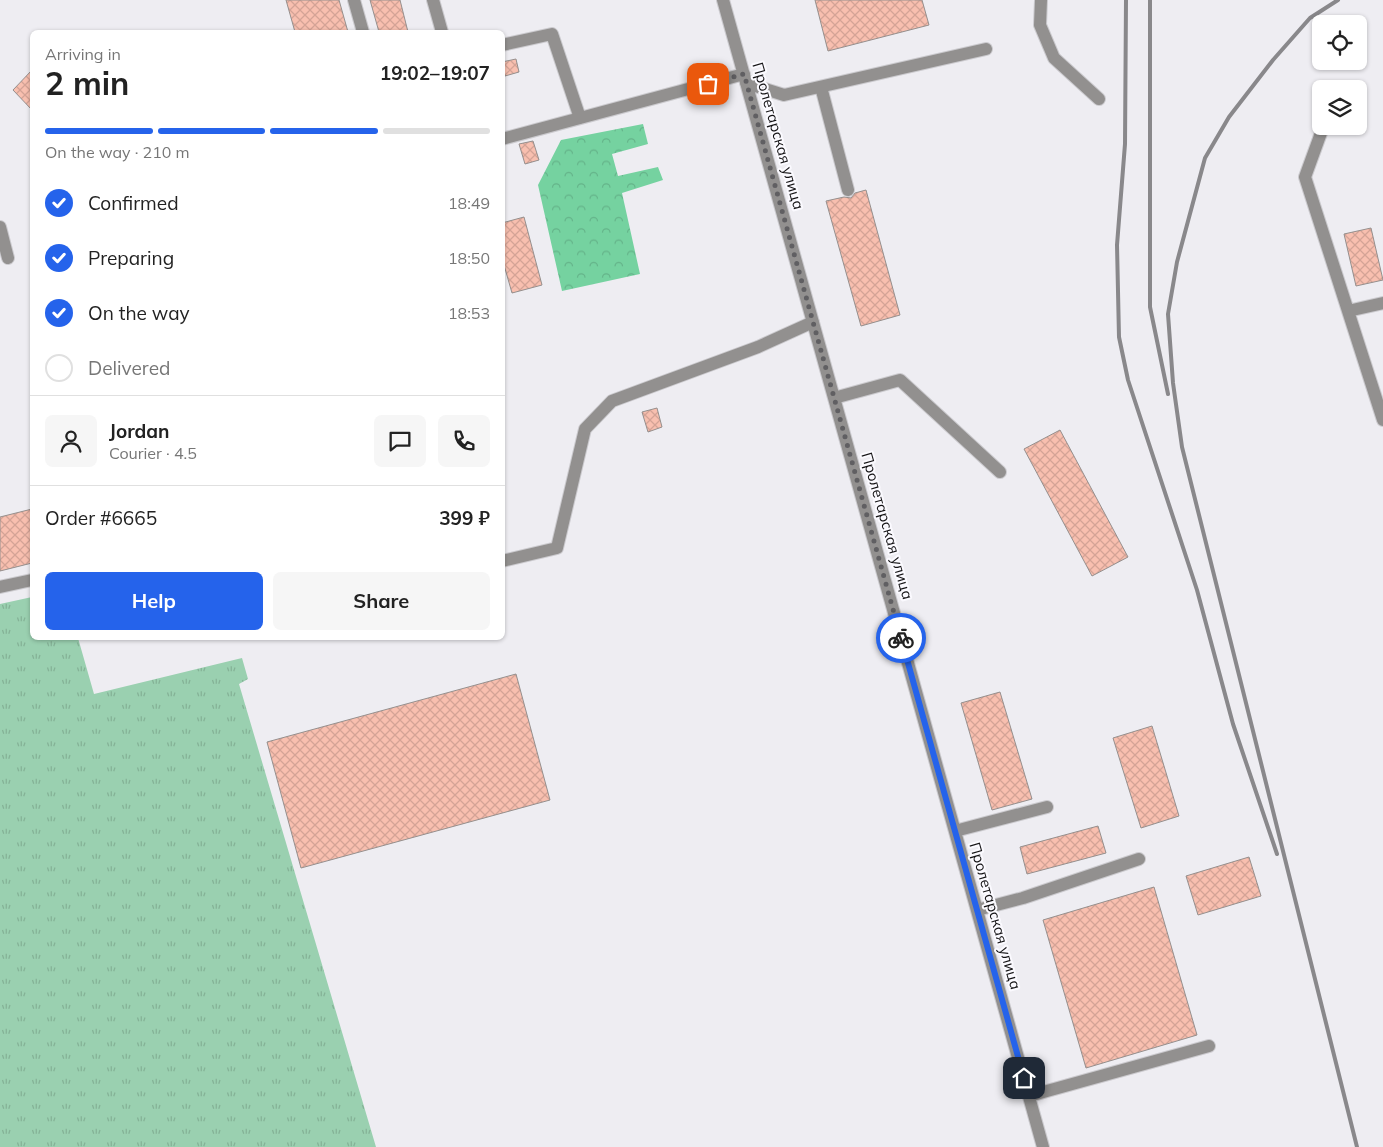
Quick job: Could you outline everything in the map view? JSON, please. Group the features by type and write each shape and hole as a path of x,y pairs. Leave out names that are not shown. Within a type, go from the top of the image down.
{"street":[{"path":"354,0 362,30"},
{"path":"433,0 441,30"},
{"name":"Пролетарская улица","path":"723,0 1043,1147"},
{"path":"1041,0 1040,25 1054,58 1099,99"},
{"path":"505,45 552,34 580,118"},
{"path":"505,138 580,118 745,79 784,95 986,49"},
{"path":"821,86 848,190"},
{"path":"1320,135 1305,177 1383,420"},
{"path":"0,227 8,258"},
{"path":"1348,311 1383,303"},
{"path":"505,560 557,548 585,429 612,401 758,347 813,322"},
{"path":"834,398 900,380 1000,472"},
{"path":"0,587 30,580"},
{"path":"955,831 1047,808"},
{"path":"977,910 1024,898 1139,859"},
{"path":"1029,1096 1209,1046"}],"green space":[{"path":"643,124 648,144 612,154 618,176 658,167 663,180 622,193 640,274 562,291 538,185 561,140"},
{"path":"30,597 30,640 79,640 94,694 242,658 248,679 239,684 376,1147 0,1147 0,604"}],"building":[{"path":"286,0 339,0 347,30 294,30"},
{"path":"370,0 400,0 408,30 378,30"},
{"path":"815,0 922,0 929,25 828,51"},
{"path":"516,59 519,72 505,76 505,61"},
{"path":"30,72 30,108 13,90"},
{"path":"533,141 539,160 525,164 519,144"},
{"path":"866,190 900,315 861,326 826,201 844,197 851,198 855,193"},
{"path":"524,217 542,285 512,293 505,268 505,222"},
{"path":"1371,228 1383,280 1356,286 1344,234"},
{"path":"657,408 662,427 648,432 642,412"},
{"path":"1060,430 1128,557 1092,576 1024,449"},
{"path":"30,510 30,564 0,571 0,517"},
{"path":"516,674 550,800 301,868 267,742"},
{"path":"1000,692 1032,799 992,810 961,703"},
{"path":"1152,726 1179,816 1141,828 1113,738"},
{"path":"1098,826 1106,853 1027,874 1020,847"},
{"path":"1249,857 1261,896 1198,915 1186,876"},
{"path":"1154,887 1197,1035 1086,1068 1043,920"}],"railway":[{"path":"1126,0 1125,144 1117,245 1119,337 1128,380 1197,590 1233,724 1277,854"},
{"path":"1150,0 1150,307 1168,394"},
{"path":"1338,0 1310,18 1273,60 1229,117 1205,158 1177,262 1168,314 1173,383 1182,447 1357,1147"}],"way so far":[{"path":"708,84 744,74 901,638"}],"route":[{"path":"901,638 1024,1078"}]}
